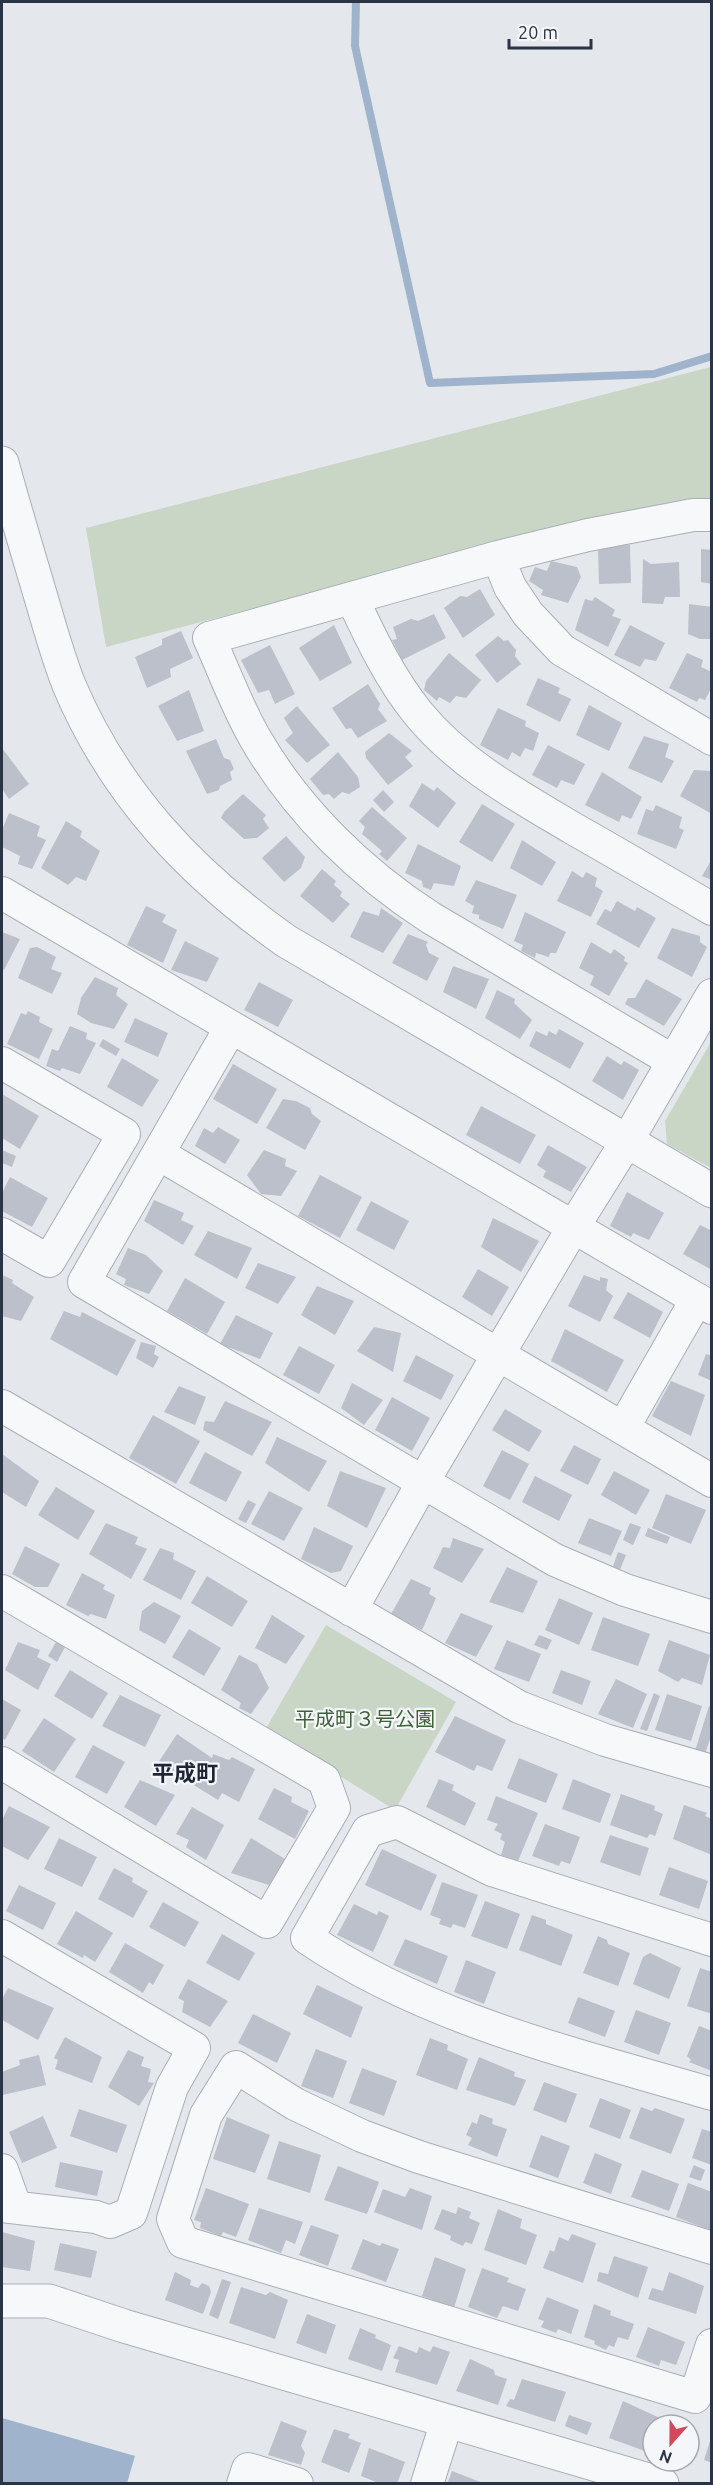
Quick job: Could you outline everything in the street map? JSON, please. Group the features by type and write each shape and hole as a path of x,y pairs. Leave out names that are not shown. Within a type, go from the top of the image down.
{"street":[{"path":"2,463 57,652 81,711 125,786 181,854 225,896 286,941 711,1191"},
{"path":"673,1061 407,902 369,872 328,834 273,766 254,737 209,638 498,557 588,535 693,515 711,515"},
{"path":"498,557 510,587 528,614 562,650 711,740"},
{"path":"352,598 381,659 396,684 418,714 459,755 526,800 711,909"},
{"path":"2,892 704,1303 623,1428"},
{"path":"351,1610 423,1482 574,1226 627,1142 711,995"},
{"path":"231,1027 84,1282 555,1560 582,1574 625,1590 711,1617"},
{"path":"2,1062 124,1134 49,1262 2,1234"},
{"path":"159,1154 711,1481"},
{"path":"4,1412 519,1707 605,1740 711,1772"},
{"path":"2,1591 324,1780 334,1808 267,1922 2,1763"},
{"path":"711,1940 492,1870 398,1822 368,1831 307,1938 350,1964 464,2019 711,2094"},
{"path":"2,2170 8,2206 96,2217 110,2222 131,2213 165,2105 176,2078 194,2048 5,1947"},
{"path":"711,2248 430,2160 362,2136 295,2104 236,2067 206,2115 172,2219 183,2242 695,2397 711,2345"},
{"path":"2,2301 49,2301 124,2326 662,2484"},
{"path":"427,2484 447,2421"},
{"path":"243,2484 248,2469 297,2484"}],"green space":[{"path":"711,367 711,500 516,539 106,647 86,528"},
{"path":"711,1042 712,1168 667,1144 665,1121"},
{"name":"平成町３号公園","path":"326,1625 456,1702 395,1810 265,1730"}],"water":[{"path":"2,2418 135,2456 127,2483 2,2483"}],"building":[{"path":"630,545 631,583 599,584 598,546"},
{"path":"701,549 712,550 712,584 701,582"},
{"path":"643,559 651,564 679,562 680,597 665,597 663,604 642,603"},
{"path":"551,561 577,567 581,577 568,603 541,595 543,590 529,581 535,567 547,571"},
{"path":"480,589 495,615 463,638 444,608 460,596 467,597"},
{"path":"595,597 615,610 612,616 621,619 608,647 575,630 585,599 592,601"},
{"path":"689,604 712,607 712,639 700,639 688,634"},
{"path":"434,614 446,638 402,660 392,640 397,639 393,627 411,619 418,621"},
{"path":"334,625 352,663 320,681 299,648"},
{"path":"630,625 665,643 656,661 645,659 640,667 614,655"},
{"path":"181,631 193,658 170,669 171,677 147,688 135,657 162,645 162,639"},
{"path":"498,636 504,641 508,640 516,650 515,656 521,664 497,683 475,655"},
{"path":"270,645 295,694 275,704 269,690 258,693 241,660"},
{"path":"449,653 481,680 466,698 456,696 450,703 439,697 437,701 424,690 426,681"},
{"path":"687,653 703,660 701,667 712,672 712,687 705,700 699,698 697,702 669,688"},
{"path":"538,678 560,688 558,693 571,699 560,722 526,705"},
{"path":"368,684 380,704 378,709 387,721 358,738 351,728 346,729 332,708"},
{"path":"189,690 204,731 177,741 158,706"},
{"path":"589,705 622,723 609,751 576,735"},
{"path":"297,706 330,745 307,763 285,740 293,733 284,718"},
{"path":"498,708 526,721 525,726 539,733 533,751 525,748 520,757 512,752 508,760 480,745"},
{"path":"389,733 412,751 405,757 413,766 388,785 366,758 365,752"},
{"path":"644,736 669,744 665,757 674,761 662,783 628,768"},
{"path":"216,739 224,758 230,760 234,769 230,772 232,780 220,786 219,790 207,794 186,751"},
{"path":"548,745 585,764 574,785 561,780 557,788 532,775"},
{"path":"2,748 29,784 9,799 2,789"},
{"path":"338,752 358,777 360,787 349,794 342,792 334,799 329,794 323,795 310,779"},
{"path":"694,770 712,771 712,814 680,796"},
{"path":"602,772 642,797 631,819 622,815 619,822 585,805"},
{"path":"422,783 434,791 437,787 456,803 438,828 409,806"},
{"path":"383,790 394,802 384,812 373,800"},
{"path":"243,794 266,815 263,819 269,828 257,838 244,839 221,818 224,812"},
{"path":"482,804 515,824 492,862 459,842"},
{"path":"656,805 682,817 679,828 684,830 676,849 637,834 646,809 653,811"},
{"path":"372,807 407,838 387,861 379,854 382,851 362,834 365,827 359,821"},
{"path":"9,813 40,826 37,836 46,840 32,869 18,864 20,856 2,847 2,830"},
{"path":"66,821 82,831 80,837 100,851 86,881 76,877 68,885 41,868"},
{"path":"286,836 305,857 301,868 284,882 262,858"},
{"path":"522,840 556,862 542,886 510,868"},
{"path":"418,844 461,866 454,886 434,883 431,890 423,887 422,881 405,873"},
{"path":"712,859 712,880 702,876"},
{"path":"322,869 336,881 334,885 342,892 340,896 350,904 333,923 300,896"},
{"path":"572,871 583,878 586,872 597,878 595,886 603,891 591,917 557,901"},
{"path":"476,880 517,895 503,929 479,919 479,915 472,913 474,906 465,901"},
{"path":"617,901 635,911 637,907 656,918 639,948 596,924 605,909 611,912"},
{"path":"146,906 166,915 162,922 177,930 163,963 127,945"},
{"path":"381,908 403,923 383,953 350,937 363,911 379,916"},
{"path":"525,912 566,932 556,953 550,953 549,957 536,953 535,958 521,951 523,945 514,941"},
{"path":"672,928 700,936 700,942 707,947 692,977 657,958"},
{"path":"2,932 20,939 4,970 2,969"},
{"path":"408,934 428,942 426,945 429,953 439,958 427,981 392,963"},
{"path":"185,941 219,958 207,982 171,970"},
{"path":"591,942 611,954 614,949 625,957 624,961 628,963 609,996 590,985 594,976 579,968"},
{"path":"37,947 56,957 51,969 62,973 52,994 18,978 30,948"},
{"path":"453,966 489,979 476,1009 443,992"},
{"path":"95,977 118,988 116,995 128,1004 114,1029 91,1023 77,1014 81,998"},
{"path":"646,979 682,999 664,1026 625,1004 628,998 635,998"},
{"path":"259,982 293,1000 278,1027 244,1010"},
{"path":"497,990 515,999 514,1003 532,1020 520,1039 485,1018"},
{"path":"28,1011 40,1017 39,1022 53,1029 39,1059 7,1044 21,1013 26,1015"},
{"path":"135,1018 168,1033 158,1057 124,1042"},
{"path":"70,1026 87,1033 86,1039 96,1043 80,1074 46,1066 52,1049 58,1051"},
{"path":"559,1029 584,1043 570,1069 529,1046 536,1031 547,1036 549,1031 556,1035"},
{"path":"103,1039 120,1049 116,1056 99,1046"},
{"path":"607,1056 621,1065 624,1061 639,1070 623,1100 592,1081"},
{"path":"122,1058 159,1080 142,1107 107,1087"},
{"path":"233,1064 277,1089 257,1124 213,1099"},
{"path":"2,1094 39,1116 20,1149 2,1138"},
{"path":"283,1099 296,1101 310,1108 312,1114 321,1121 305,1150 266,1128"},
{"path":"481,1106 536,1135 520,1164 466,1135"},
{"path":"218,1127 240,1140 225,1164 195,1146 204,1128 213,1133"},
{"path":"548,1145 587,1167 571,1192 543,1177 546,1171 537,1165"},
{"path":"2,1150 16,1156 12,1167 2,1163"},
{"path":"264,1150 286,1159 285,1166 297,1171 281,1196 261,1194 247,1175"},
{"path":"320,1175 362,1197 340,1238 298,1216"},
{"path":"10,1177 48,1198 32,1227 2,1211 2,1193"},
{"path":"627,1192 664,1213 649,1240 633,1233 631,1237 610,1226"},
{"path":"154,1200 184,1213 181,1220 194,1226 183,1245 144,1221"},
{"path":"371,1201 409,1221 394,1250 356,1230"},
{"path":"493,1218 539,1241 521,1272 481,1247"},
{"path":"700,1225 712,1231 712,1270 683,1254"},
{"path":"208,1231 252,1248 237,1279 194,1255"},
{"path":"128,1248 146,1255 163,1271 149,1294 124,1285 126,1279 116,1274"},
{"path":"258,1263 296,1277 278,1304 245,1288"},
{"path":"478,1269 509,1287 492,1316 462,1297"},
{"path":"2,1275 13,1280 12,1283 34,1297 21,1321 2,1316"},
{"path":"584,1275 600,1281 600,1277 608,1279 606,1290 613,1296 600,1322 568,1306"},
{"path":"185,1278 225,1302 207,1334 167,1311"},
{"path":"317,1286 354,1301 335,1335 301,1315"},
{"path":"628,1292 663,1312 650,1338 613,1318"},
{"path":"64,1311 80,1317 82,1312 136,1340 117,1376 50,1339"},
{"path":"236,1315 273,1333 260,1359 220,1344"},
{"path":"374,1327 401,1333 393,1372 357,1351"},
{"path":"565,1329 624,1360 607,1392 551,1361"},
{"path":"141,1342 156,1346 154,1354 159,1357 153,1368 136,1358"},
{"path":"299,1346 335,1365 319,1394 283,1375"},
{"path":"706,1354 712,1356 712,1381 698,1375"},
{"path":"416,1355 454,1375 441,1400 403,1381"},
{"path":"671,1381 705,1395 691,1436 652,1416"},
{"path":"352,1383 383,1400 364,1425 341,1408"},
{"path":"179,1386 206,1397 195,1425 164,1412"},
{"path":"392,1397 430,1418 412,1451 375,1430"},
{"path":"225,1401 272,1422 252,1456 203,1430 205,1421 214,1422"},
{"path":"505,1409 542,1431 529,1452 492,1430"},
{"path":"153,1415 200,1441 176,1484 129,1458"},
{"path":"277,1437 327,1461 309,1492 265,1463"},
{"path":"574,1445 601,1459 588,1485 560,1471"},
{"path":"502,1450 529,1464 510,1500 483,1486"},
{"path":"205,1452 242,1472 226,1502 189,1483"},
{"path":"2,1454 39,1481 26,1507 2,1492"},
{"path":"340,1471 386,1488 367,1528 327,1506"},
{"path":"614,1471 650,1490 636,1515 601,1495"},
{"path":"535,1476 572,1495 559,1521 522,1502"},
{"path":"56,1487 95,1511 78,1540 38,1515"},
{"path":"269,1491 303,1508 284,1541 251,1524"},
{"path":"666,1494 706,1510 691,1544 652,1528"},
{"path":"248,1500 256,1504 246,1523 238,1519"},
{"path":"589,1518 622,1531 611,1556 578,1543"},
{"path":"106,1523 138,1537 135,1544 147,1549 131,1579 89,1554"},
{"path":"630,1523 641,1527 633,1545 623,1540"},
{"path":"314,1527 353,1546 341,1571 331,1573 301,1559"},
{"path":"648,1528 670,1537 667,1544 645,1536"},
{"path":"453,1538 484,1549 462,1583 433,1568 443,1547 450,1548"},
{"path":"25,1546 60,1564 48,1587 35,1587 12,1574"},
{"path":"160,1548 174,1553 173,1559 196,1571 181,1600 143,1580"},
{"path":"618,1552 626,1555 619,1572 612,1569"},
{"path":"507,1567 538,1581 523,1613 489,1602"},
{"path":"82,1573 105,1585 103,1589 115,1595 106,1619 91,1614 88,1616 66,1605"},
{"path":"207,1576 248,1601 232,1627 191,1603"},
{"path":"411,1579 431,1588 429,1594 436,1598 422,1630 391,1614"},
{"path":"559,1598 593,1613 579,1645 545,1630"},
{"path":"154,1602 181,1616 165,1644 139,1630 142,1611"},
{"path":"461,1613 493,1626 476,1657 445,1643"},
{"path":"272,1615 305,1636 286,1664 255,1648"},
{"path":"603,1617 650,1634 638,1666 591,1650"},
{"path":"189,1629 221,1648 204,1676 172,1657"},
{"path":"539,1635 552,1640 547,1650 534,1645"},
{"path":"507,1640 541,1654 529,1682 494,1669"},
{"path":"669,1640 710,1655 702,1685 682,1678 678,1682 658,1671"},
{"path":"18,1642 40,1650 37,1657 51,1664 38,1690 5,1670"},
{"path":"56,1642 65,1647 57,1662 48,1656"},
{"path":"239,1655 257,1664 269,1688 251,1714 239,1708 241,1703 221,1690"},
{"path":"70,1670 108,1693 92,1719 54,1696"},
{"path":"561,1670 591,1681 582,1705 552,1693"},
{"path":"616,1679 647,1694 633,1728 598,1714"},
{"path":"654,1693 660,1696 647,1731 640,1729"},
{"path":"667,1694 702,1706 691,1741 655,1730"},
{"path":"120,1695 161,1715 145,1747 102,1726"},
{"path":"2,1699 21,1710 5,1740 2,1738"},
{"path":"709,1706 712,1707 712,1733 705,1754 695,1751"},
{"path":"455,1716 506,1740 492,1771 477,1765 474,1771 435,1752"},
{"path":"44,1718 76,1739 54,1772 22,1751"},
{"path":"177,1734 212,1758 213,1754 229,1760 232,1757 255,1769 239,1802 222,1793 218,1800 158,1763"},
{"path":"93,1745 125,1762 107,1794 75,1777"},
{"path":"519,1758 558,1774 546,1803 507,1788"},
{"path":"439,1779 454,1785 452,1790 476,1803 465,1826 426,1807"},
{"path":"573,1779 611,1794 600,1823 562,1809"},
{"path":"140,1780 175,1795 156,1826 124,1807"},
{"path":"274,1788 292,1797 291,1802 309,1811 295,1839 258,1819"},
{"path":"621,1794 655,1806 654,1810 663,1814 655,1836 650,1834 647,1838 610,1825"},
{"path":"496,1796 538,1813 518,1861 501,1855 505,1842 500,1839 502,1834 494,1830 498,1824 487,1820"},
{"path":"684,1805 707,1813 705,1816 712,1819 712,1855 673,1839"},
{"path":"9,1806 50,1827 28,1860 2,1846 2,1820"},
{"path":"192,1807 224,1825 206,1860 186,1847 189,1840 176,1834"},
{"path":"545,1824 580,1837 570,1864 561,1861 559,1866 532,1856"},
{"path":"610,1835 649,1848 640,1876 600,1862"},
{"path":"59,1838 97,1857 82,1887 44,1869"},
{"path":"251,1838 285,1859 269,1885 231,1873"},
{"path":"382,1849 437,1875 421,1911 365,1885"},
{"path":"669,1867 708,1881 699,1909 659,1895"},
{"path":"114,1868 133,1878 132,1882 148,1891 133,1918 98,1899"},
{"path":"442,1882 478,1895 465,1928 453,1924 451,1928 439,1924 441,1919 430,1915"},
{"path":"19,1885 56,1903 43,1930 6,1911"},
{"path":"485,1901 520,1914 507,1949 471,1936"},
{"path":"163,1902 199,1922 185,1947 149,1927"},
{"path":"354,1904 377,1915 379,1911 389,1916 373,1952 337,1935"},
{"path":"76,1911 113,1933 95,1962 57,1944"},
{"path":"532,1915 546,1920 546,1924 573,1935 561,1966 519,1950"},
{"path":"222,1934 255,1953 239,1981 206,1963"},
{"path":"598,1936 607,1940 608,1944 630,1953 618,1986 583,1973"},
{"path":"405,1939 448,1956 437,1984 393,1965"},
{"path":"125,1943 164,1965 153,1985 149,1982 143,1993 109,1972"},
{"path":"650,1953 681,1968 669,1999 633,1984 643,1957"},
{"path":"466,1960 496,1972 484,2004 454,1992"},
{"path":"700,1968 712,1972 712,2014 687,2006"},
{"path":"188,1979 228,2001 210,2027 182,2012 184,2001 178,1998"},
{"path":"317,1985 363,2007 351,2038 303,2014"},
{"path":"8,1988 54,2008 38,2040 2,2020 2,1999"},
{"path":"578,1997 615,2011 605,2037 568,2023"},
{"path":"636,2010 671,2023 659,2055 624,2042"},
{"path":"253,2014 291,2033 277,2063 238,2043"},
{"path":"699,2026 712,2031 712,2071 689,2062 691,2060 687,2056"},
{"path":"65,2037 102,2057 92,2083 55,2069 58,2060 54,2058"},
{"path":"430,2038 448,2045 447,2050 468,2059 457,2090 416,2075"},
{"path":"316,2049 347,2061 333,2098 301,2086"},
{"path":"128,2050 144,2057 141,2066 151,2069 148,2082 154,2083 139,2106 108,2087"},
{"path":"39,2055 46,2085 3,2095 2,2072 20,2065 19,2060"},
{"path":"479,2057 515,2072 514,2076 526,2080 515,2106 466,2090"},
{"path":"362,2068 397,2081 384,2116 349,2103"},
{"path":"544,2082 577,2094 566,2123 533,2110"},
{"path":"600,2098 631,2110 620,2139 589,2127"},
{"path":"641,2107 652,2111 655,2108 685,2119 671,2154 629,2138"},
{"path":"79,2109 127,2125 117,2153 70,2136"},
{"path":"480,2114 493,2119 492,2124 507,2129 497,2157 468,2145 472,2138 466,2135 472,2122 477,2124"},
{"path":"43,2116 57,2148 22,2163 9,2132"},
{"path":"227,2117 270,2135 255,2173 213,2159"},
{"path":"702,2129 712,2132 712,2165 692,2158"},
{"path":"541,2135 570,2146 558,2178 529,2167"},
{"path":"279,2141 321,2155 310,2193 267,2179"},
{"path":"595,2153 622,2164 611,2194 583,2183"},
{"path":"60,2162 103,2171 97,2196 55,2187"},
{"path":"694,2165 705,2170 701,2181 689,2177"},
{"path":"338,2166 379,2182 367,2214 324,2200"},
{"path":"642,2170 679,2184 669,2211 631,2197"},
{"path":"688,2183 712,2192 712,2231 676,2217"},
{"path":"206,2188 249,2204 236,2237 223,2232 221,2236 200,2228 201,2222 194,2220"},
{"path":"410,2188 432,2196 422,2230 374,2212 383,2189 405,2197"},
{"path":"458,2207 471,2212 469,2218 480,2223 472,2244 465,2242 463,2246 450,2240 451,2236 434,2229 442,2209 456,2214"},
{"path":"259,2208 303,2222 295,2244 286,2240 281,2253 248,2240"},
{"path":"498,2209 522,2219 520,2228 537,2235 526,2265 484,2250"},
{"path":"311,2225 339,2235 328,2266 299,2255"},
{"path":"2,2232 35,2241 30,2271 2,2267"},
{"path":"572,2234 596,2243 583,2283 543,2268 550,2250 554,2252 559,2237 568,2241"},
{"path":"363,2239 380,2246 382,2243 399,2249 386,2282 351,2269"},
{"path":"60,2243 97,2251 91,2278 54,2270"},
{"path":"614,2256 648,2267 638,2298 597,2281 599,2272 608,2274"},
{"path":"435,2257 466,2269 454,2308 422,2296"},
{"path":"482,2268 509,2278 507,2282 526,2289 518,2311 503,2306 497,2318 468,2307"},
{"path":"175,2272 191,2280 190,2285 198,2288 202,2283 209,2286 211,2292 203,2314 165,2300"},
{"path":"669,2272 704,2286 696,2314 648,2299 652,2288 663,2291"},
{"path":"222,2279 231,2282 218,2319 209,2315"},
{"path":"241,2287 266,2295 270,2292 288,2300 275,2339 229,2323"},
{"path":"547,2297 579,2310 571,2334 558,2329 556,2333 541,2327 544,2321 538,2319"},
{"path":"594,2304 611,2311 610,2315 634,2324 628,2340 618,2337 614,2347 609,2345 606,2350 594,2344 595,2341 584,2337"},
{"path":"307,2314 336,2325 326,2354 296,2343"},
{"path":"648,2327 685,2342 676,2365 661,2360 659,2366 636,2357"},
{"path":"360,2328 391,2345 382,2371 348,2359"},
{"path":"399,2346 417,2353 419,2347 430,2352 433,2346 450,2352 437,2385 395,2372 399,2360 393,2358"},
{"path":"470,2359 494,2370 495,2375 507,2379 498,2405 456,2391"},
{"path":"522,2379 566,2392 555,2422 506,2406 510,2399 514,2400"},
{"path":"623,2401 649,2413 641,2413 641,2450 609,2438"},
{"path":"569,2415 592,2423 587,2435 565,2426"},
{"path":"281,2421 307,2431 301,2446 305,2453 301,2465 268,2455"},
{"path":"334,2429 350,2434 348,2438 361,2443 349,2473 321,2462"},
{"path":"712,2438 712,2463 704,2460"},
{"path":"369,2448 405,2462 397,2484 381,2484 361,2476"},
{"path":"452,2471 483,2483 483,2484 447,2484"}],"waterway":[{"path":"356,2 355,46 430,383 654,374 712,356"}],"district":[{"name":"平成町","path":"185,1773"}]}
